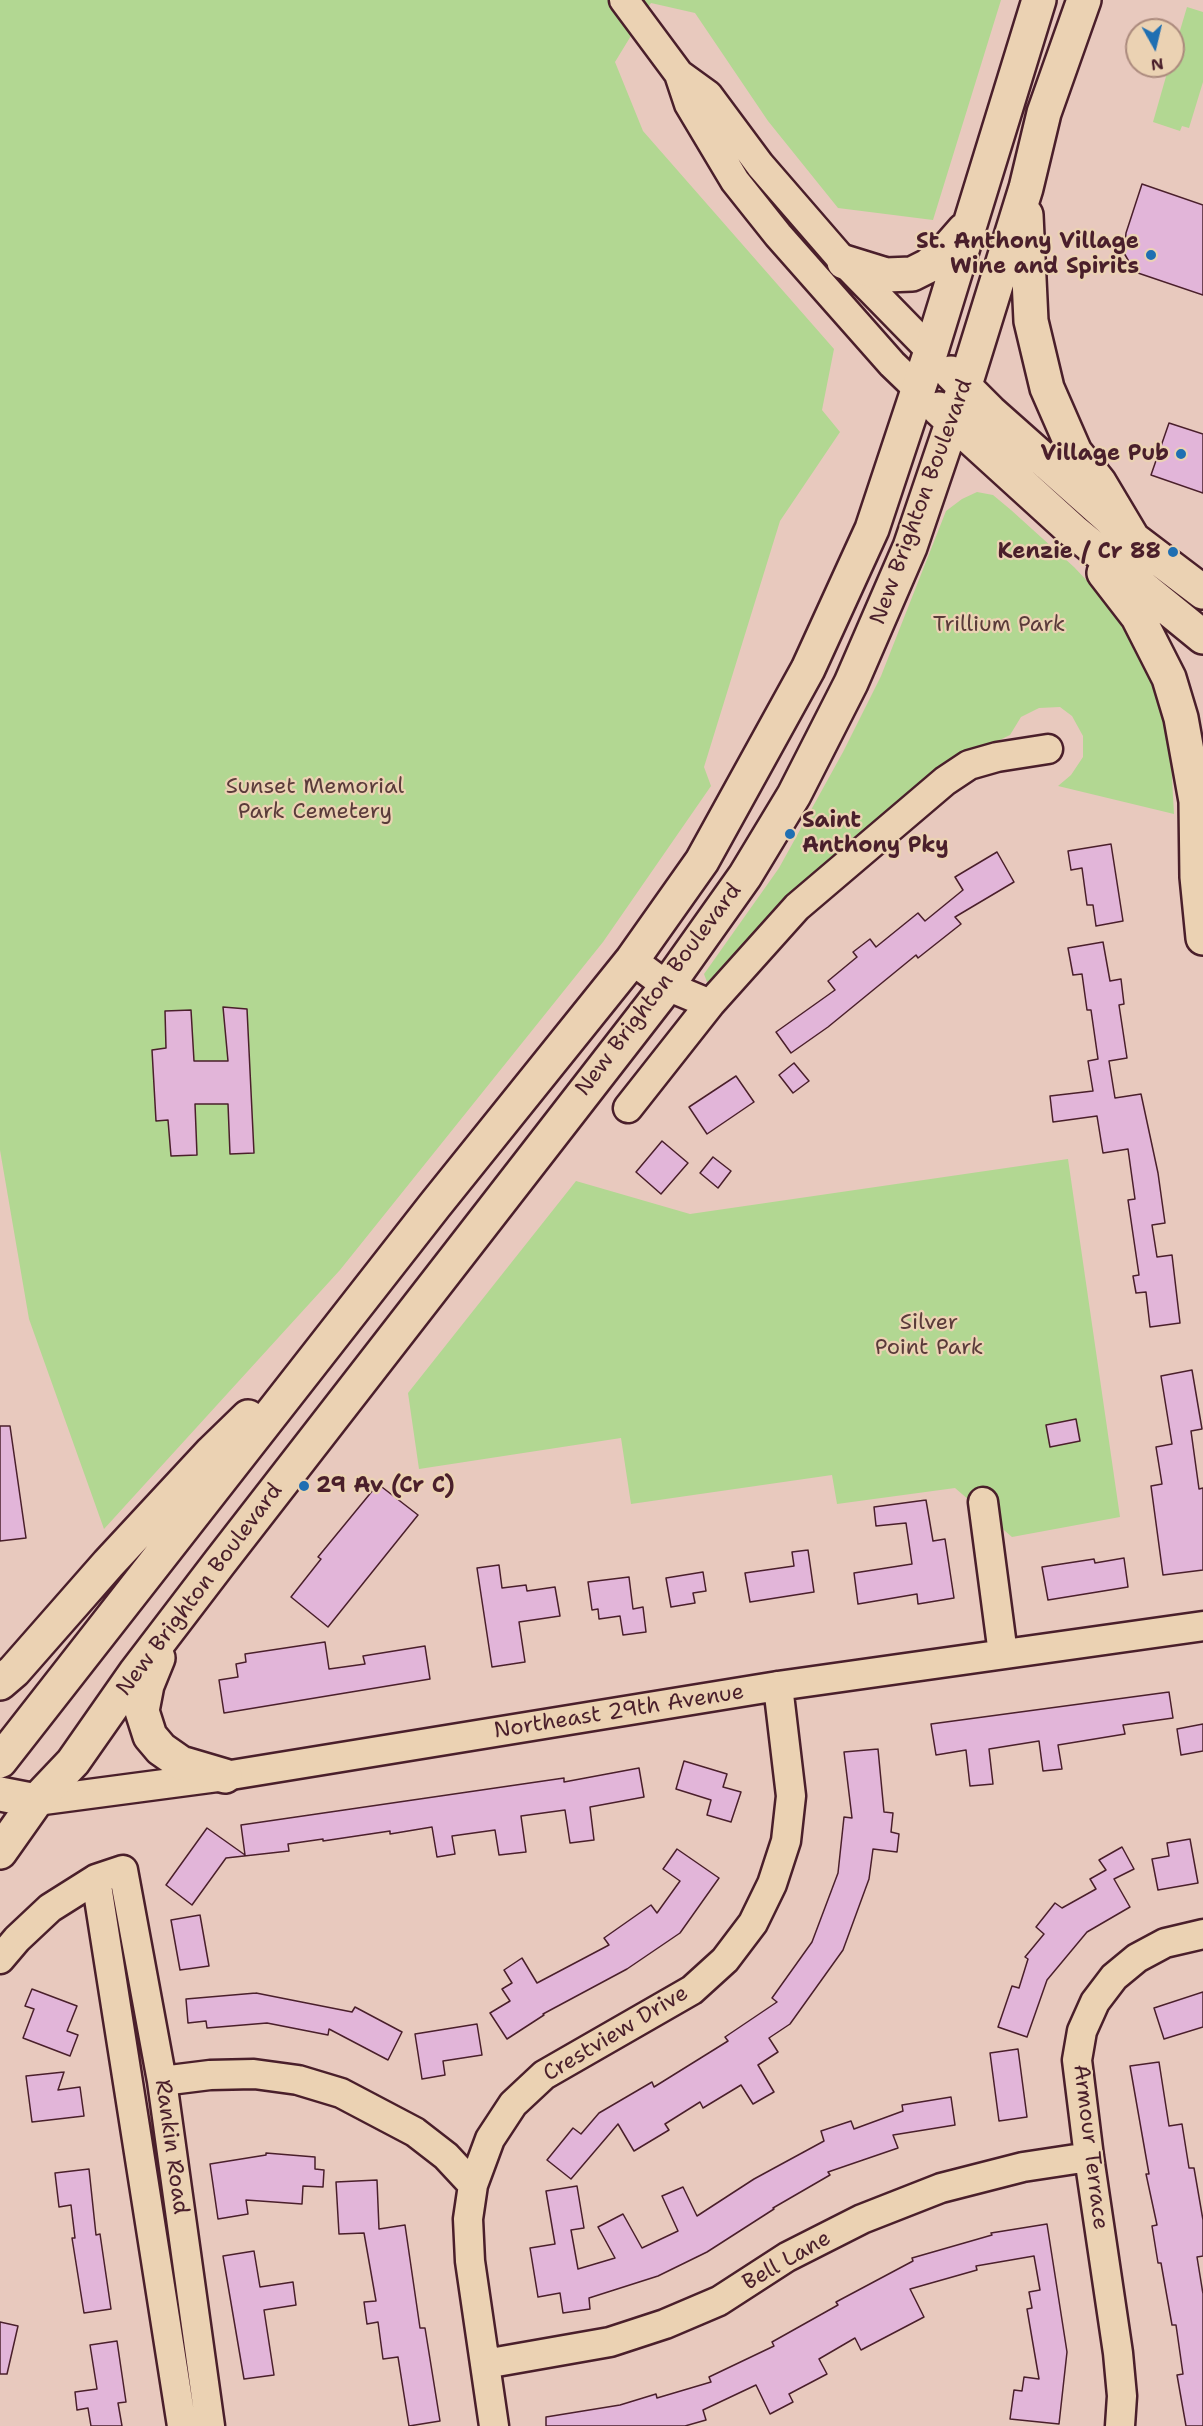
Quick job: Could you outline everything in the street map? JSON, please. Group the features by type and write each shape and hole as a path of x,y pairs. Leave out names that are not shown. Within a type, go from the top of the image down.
{"main road":[{"name":"New Brighton Boulevard","path":"0,1761 333,1334 632,960 702,861 769,744 808,669 872,529 931,351 1039,0"},
{"name":"New Brighton Boulevard","path":"0,1852 36,1801 73,1762 172,1625 667,986 745,876 794,795 876,630 906,557 964,388 1026,188 1044,113 1083,0"},
{"path":"1026,188 1031,321 1047,388 1075,452 1099,482 1133,539"},
{"path":"844,262 886,275 912,274 928,266 943,254 970,225"},
{"path":"931,351 964,388 1133,539 1203,592"},
{"path":"918,389 1073,531 1203,637"},
{"path":"1073,531 1138,617 1169,678 1181,718 1196,801"},
{"path":"1203,734 1196,801 1197,877 1203,938"},
{"path":"0,1683 14,1671 108,1564 212,1452 333,1334"},
{"path":"172,1625 147,1685 142,1711 150,1736 161,1749 181,1763 225,1776"},
{"path":"0,1794 36,1801"},
{"path":"0,1808 36,1801"}],"street":[{"path":"624,0 679,74 689,104 735,181 785,244 896,368 918,389"},
{"path":"679,74 708,94 760,165 844,262 931,351"},
{"path":"628,1108 710,1004 797,907 945,781 969,765 997,757 1048,749"},
{"path":"632,960 667,986 710,1004"},
{"path":"983,1502 1004,1654"},
{"name":"Northeast 29th Avenue","path":"36,1801 225,1776 778,1686 1203,1626"},
{"name":"Crestview Drive","path":"495,2426 470,2261 468,2219 472,2185 490,2139 513,2104 544,2075 692,1990 725,1960 753,1923 772,1884 786,1841 791,1796 778,1686"},
{"name":"Rankin Road","path":"182,2426 96,1878 123,1870 162,2081 210,2426"},
{"path":"0,1959 17,1939 50,1908 96,1878"},
{"name":"Armour Terrace","path":"1120,2426 1122,2396 1118,2353 1077,2060 1082,2031 1095,2002 1114,1977 1137,1958 1165,1943 1203,1934"},
{"path":"162,2081 210,2075 254,2074 298,2080 341,2093 415,2132 446,2156 472,2185"},
{"name":"Bell Lane","path":"484,2364 610,2342 654,2328 719,2301 787,2257 872,2215 941,2188 1023,2166 1089,2157"}],"green space":[{"name":"Sunset Memorial Park Cemetery","path":"0,0 1001,0 933,220 838,208 768,121 695,13 651,3 615,62 643,131 834,349 822,410 840,432 780,521 704,767 711,786 603,942 340,1270 104,1529 29,1319 0,1150"},
{"path":"1187,7 1203,12 1203,82 1189,128 1182,126 1180,131 1153,122 1166,78 1185,78 1184,18"},
{"name":"Trillium Park","path":"977,492 993,495 1011,510 1074,567 1109,604 1146,668 1166,727 1170,742 1174,814 1058,786 1071,775 1083,757 1083,736 1072,716 1060,707 1039,708 1021,717 1010,735 950,764 716,981 707,982 704,974 779,868 843,752 881,676 946,511 962,499"},
{"name":"Silver Point Park","path":"1068,1159 1120,1517 1012,1537 955,1488 837,1504 832,1475 631,1504 621,1438 419,1469 408,1393 576,1181 690,1214"}],"building":[{"path":"1142,184 1203,205 1203,295 1135,272 1124,253 1126,233"},
{"name":"Village Pub","path":"1169,423 1203,434 1203,493 1151,475"},
{"path":"1111,844 1123,921 1096,926 1093,905 1087,905 1082,868 1071,870 1068,851"},
{"path":"997,852 1014,882 955,917 961,924 918,958 916,955 828,1027 791,1053 776,1032 835,990 828,981 857,957 853,952 870,939 876,947 918,913 925,921 963,890 955,877"},
{"path":"1103,942 1110,981 1121,979 1124,1004 1119,1005 1127,1058 1109,1061 1115,1098 1141,1094 1158,1173 1165,1223 1152,1225 1157,1257 1172,1255 1180,1323 1150,1327 1146,1292 1136,1293 1133,1276 1139,1275 1128,1200 1135,1199 1128,1149 1103,1153 1097,1116 1053,1122 1050,1096 1093,1091 1088,1061 1098,1059 1091,1010 1087,1010 1082,974 1073,975 1068,948"},
{"path":"223,1007 247,1009 254,1153 230,1154 228,1104 195,1104 197,1155 171,1156 168,1120 156,1121 152,1050 166,1048 165,1011 191,1010 194,1061 228,1061"},
{"path":"794,1063 809,1081 793,1093 779,1075"},
{"path":"736,1076 754,1102 707,1134 689,1107"},
{"path":"662,1141 688,1163 661,1194 636,1172"},
{"path":"713,1157 731,1171 718,1188 700,1173"},
{"path":"1192,1370 1202,1429 1191,1431 1199,1489 1203,1488 1203,1570 1163,1575 1151,1486 1162,1484 1156,1447 1172,1444 1161,1376"},
{"path":"1076,1419 1080,1441 1050,1447 1046,1425"},
{"path":"0,1426 10,1426 26,1538 0,1541"},
{"path":"378,1484 418,1515 328,1627 291,1597 321,1559 318,1557"},
{"path":"926,1500 933,1541 945,1539 954,1598 918,1604 917,1594 858,1604 854,1573 912,1564 906,1523 876,1526 874,1507"},
{"path":"808,1550 814,1592 750,1602 745,1573 794,1566 792,1552"},
{"path":"1124,1558 1128,1587 1048,1600 1042,1567 1094,1559 1095,1563"},
{"path":"499,1565 502,1588 526,1585 527,1591 555,1587 560,1616 519,1622 525,1662 492,1667 477,1568"},
{"path":"703,1572 706,1591 693,1593 695,1603 671,1607 666,1578"},
{"path":"629,1577 633,1609 643,1607 646,1632 623,1635 620,1616 599,1619 598,1609 592,1610 588,1582"},
{"path":"325,1642 329,1669 365,1664 363,1656 425,1646 430,1679 224,1713 219,1680 238,1677 236,1664 246,1662 245,1654"},
{"path":"1169,1692 1173,1718 1123,1725 1125,1734 1058,1745 1062,1769 1043,1771 1039,1741 989,1749 993,1784 970,1786 966,1750 936,1755 931,1724"},
{"path":"1203,1724 1203,1751 1181,1755 1177,1729"},
{"path":"878,1749 884,1812 893,1813 891,1832 899,1834 897,1852 873,1849 869,1879 843,1950 790,2024 769,2038 778,2052 758,2065 774,2092 753,2104 741,2085 703,2108 700,2102 665,2124 669,2130 634,2151 618,2124 571,2179 547,2160 573,2128 581,2134 599,2113 652,2082 654,2087 728,2041 725,2037 777,2002 772,1998 812,1942 838,1873 844,1817 852,1818 844,1752"},
{"path":"684,1761 727,1774 723,1787 741,1792 731,1822 707,1815 711,1800 676,1789"},
{"path":"639,1768 644,1797 590,1807 594,1840 570,1843 565,1810 521,1816 526,1852 499,1855 495,1830 452,1836 455,1854 437,1857 432,1827 390,1834 390,1831 288,1844 289,1851 226,1858 192,1905 166,1885 207,1828 245,1855 241,1825 564,1778 564,1782"},
{"path":"1190,1839 1198,1883 1158,1890 1152,1859 1169,1856 1167,1843"},
{"path":"1122,1847 1134,1869 1114,1879 1130,1907 1087,1932 1047,1980 1027,2037 998,2027 1012,1986 1019,1988 1028,1959 1025,1957 1044,1934 1036,1927 1055,1903 1062,1908 1096,1889 1090,1879 1106,1870 1099,1860"},
{"path":"677,1849 719,1878 680,1933 627,1969 543,2014 507,2039 490,2013 510,2001 502,1989 512,1983 504,1970 522,1958 537,1983 609,1945 604,1938 651,1905 657,1913 680,1881 663,1869"},
{"path":"200,1915 209,1966 180,1970 171,1920"},
{"path":"32,1989 77,2006 67,2031 78,2035 70,2056 23,2038 34,2009 25,2006"},
{"path":"1203,1992 1203,2027 1164,2039 1154,2008"},
{"path":"256,1993 352,2012 355,2007 402,2032 388,2060 329,2029 328,2035 267,2023 207,2028 206,2021 188,2023 186,1999"},
{"path":"477,2024 482,2055 443,2061 445,2075 422,2079 415,2034"},
{"path":"1018,2049 1027,2117 999,2121 990,2053"},
{"path":"1159,2062 1169,2126 1182,2124 1189,2168 1194,2168 1203,2220 1203,2256 1197,2257 1203,2294 1203,2426 1186,2426 1177,2375 1183,2374 1176,2325 1172,2325 1161,2263 1158,2263 1152,2226 1157,2225 1146,2174 1149,2174 1130,2066"},
{"path":"64,2072 58,2090 80,2087 84,2116 32,2122 26,2076"},
{"path":"951,2097 955,2125 893,2135 898,2148 828,2172 830,2175 773,2208 707,2252 658,2276 589,2298 590,2309 563,2313 560,2293 538,2297 530,2248 555,2244 546,2191 577,2186 584,2228 571,2230 578,2269 615,2258 598,2227 623,2214 642,2248 678,2231 662,2196 683,2187 697,2216 754,2179 824,2141 821,2131 851,2121 854,2129 903,2111 902,2105"},
{"path":"266,2153 315,2157 315,2169 324,2170 323,2187 303,2186 302,2204 246,2200 248,2214 218,2219 210,2164 266,2155"},
{"path":"89,2169 96,2235 100,2234 111,2309 84,2313 72,2238 75,2238 71,2205 59,2207 55,2173"},
{"path":"377,2180 379,2229 405,2225 420,2328 425,2328 440,2421 409,2426 398,2357 383,2359 378,2322 367,2324 364,2302 376,2301 364,2233 339,2234 336,2182"},
{"path":"1047,2224 1067,2352 1059,2424 1010,2419 1014,2390 1022,2391 1024,2377 1039,2379 1027,2309 1032,2308 1029,2292 1040,2290 1034,2256 976,2266 977,2270 910,2289 924,2317 861,2350 855,2338 819,2359 827,2374 789,2394 793,2402 770,2414 756,2385 703,2410 706,2420 685,2426 546,2426 546,2417 620,2405 656,2394 657,2398 711,2382 709,2377 774,2346 772,2342 838,2305 836,2302 913,2261 912,2258 992,2235 991,2233"},
{"path":"254,2251 260,2287 293,2282 296,2305 264,2310 274,2375 244,2379 223,2256"},
{"path":"0,2322 18,2326 7,2374 0,2374"},
{"path":"117,2341 126,2402 118,2403 122,2426 91,2426 88,2408 77,2410 75,2392 97,2389 90,2345"}],"place":[{"name":"St. Anthony Village Wine and Spirits","path":"1151,255"},
{"name":"Village Pub","path":"1181,454"},
{"name":"Kenzie / Cr 88","path":"1173,552"},
{"name":"Saint Anthony Pky","path":"790,834"},
{"name":"29 Av (Cr C)","path":"304,1486"}]}
